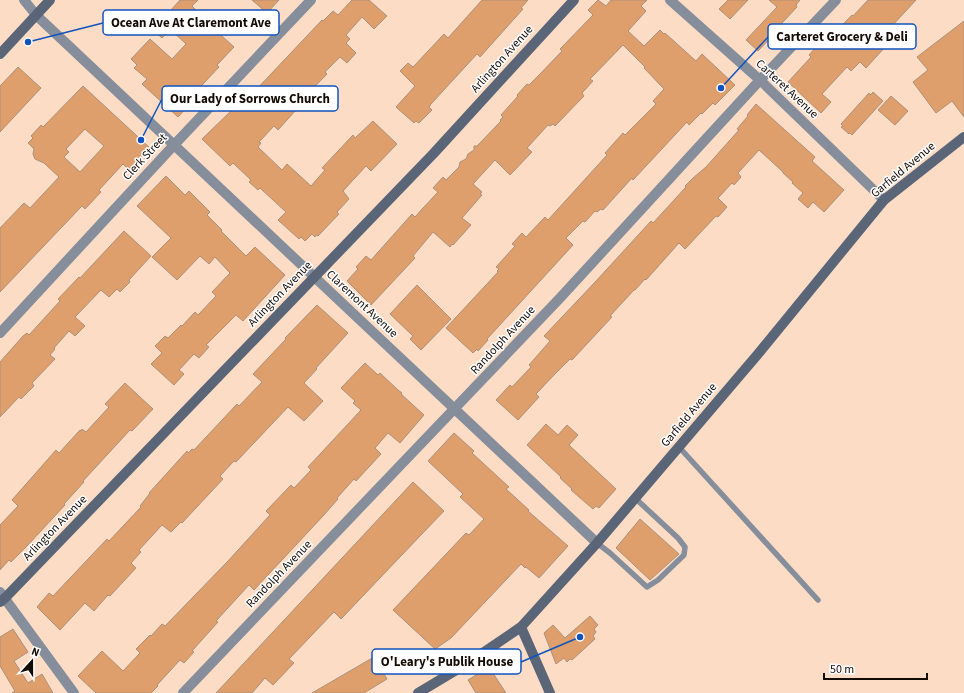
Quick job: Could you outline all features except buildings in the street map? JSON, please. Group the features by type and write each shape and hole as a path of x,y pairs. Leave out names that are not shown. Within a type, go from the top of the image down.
{"street":[{"name":"Claremont Avenue","path":"24,0 36,15 597,543"},
{"path":"0,54 50,0"},
{"name":"Clerk Street","path":"0,333 311,0"},
{"name":"Arlington Avenue","path":"2,597 434,153 574,0"},
{"name":"Carteret Avenue","path":"670,0 760,80 884,200"},
{"name":"Randolph Avenue","path":"183,693 560,298 760,80 836,0"},
{"name":"Garfield Avenue","path":"418,693 468,663 521,627 597,543 679,447 758,354 884,200 964,137"},
{"path":"2,597 74,693"},
{"path":"521,627 550,693"}],"lane":[{"path":"679,447 818,600"},
{"path":"597,543 610,552 647,587 658,580 684,555 685,547 678,538 635,498"}],"place":[{"name":"Ocean Ave At Claremont Ave","path":"28,42"},
{"name":"Carteret Grocery & Deli","path":"721,88"},
{"name":"Our Lady of Sorrows Church","path":"141,140"},
{"name":"O'Leary's Publik House","path":"580,637"}]}
